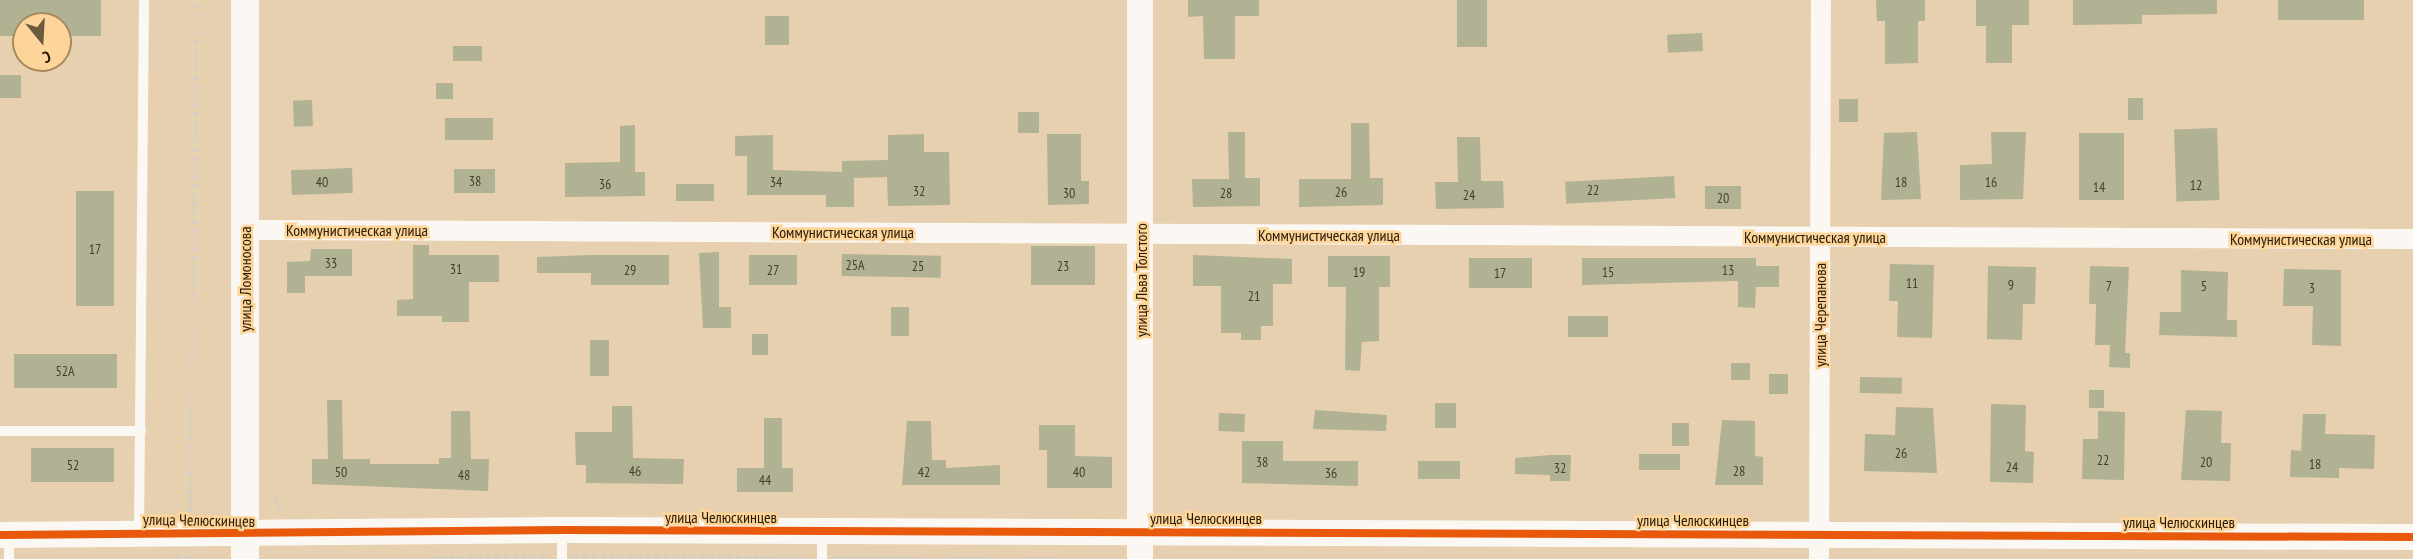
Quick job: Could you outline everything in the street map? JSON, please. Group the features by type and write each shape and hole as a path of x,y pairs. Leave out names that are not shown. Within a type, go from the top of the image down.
{"main road":[{"name":"улица Ломоносова","path":"245,0 245,547"}],"street":[{"name":"улица Льва Толстого","path":"1140,0 1140,559"},
{"name":"улица Черепанова","path":"1819,547 1821,0"},
{"name":"Коммунистическая улица","path":"244,230 2413,239"},
{"name":"улица Челюскинцев","path":"6,543 139,532 194,533 245,547 562,530 1140,532 1819,547 2413,537"}],"lane":[{"path":"139,532 144,0"},
{"path":"0,431 141,431"},
{"path":"562,530 562,558"},
{"path":"822,531 822,558"}],"path":[{"path":"197,0 189,501 197,559"},
{"path":"387,559 1110,559"}],"building":[{"path":"0,0 101,0 101,36 72,36 72,12 12,12 12,36 0,36"},
{"path":"1188,0 1259,0 1259,16 1235,16 1235,59 1204,59 1203,16 1188,17"},
{"path":"1457,0 1487,0 1487,47 1457,47"},
{"path":"1876,0 1925,0 1925,21 1918,21 1918,63 1885,64 1885,21 1877,21"},
{"path":"1976,0 2029,0 2029,25 2012,25 2012,63 1986,63 1986,26 1976,26"},
{"path":"2073,0 2217,0 2217,14 2142,15 2142,24 2073,25"},
{"path":"2278,0 2364,0 2364,20 2278,20"},
{"path":"765,16 789,16 789,45 765,45"},
{"path":"1702,33 1703,51 1668,53 1667,35"},
{"path":"453,46 482,46 482,61 453,61"},
{"path":"0,75 21,75 21,98 0,98"},
{"path":"436,83 453,83 453,99 436,99"},
{"path":"2128,98 2143,98 2143,120 2128,120"},
{"path":"1839,99 1858,99 1858,122 1839,122"},
{"path":"312,100 313,126 294,127 293,101"},
{"path":"1018,112 1039,112 1039,133 1018,133"},
{"path":"445,118 493,118 493,140 445,140"},
{"path":"1351,123 1369,123 1370,178 1383,178 1383,205 1299,207 1299,179 1351,179"},
{"path":"635,125 635,172 645,172 645,196 565,197 565,163 620,162 620,126"},
{"path":"2217,128 2220,200 2177,201 2174,130"},
{"path":"1228,132 1245,132 1245,178 1260,178 1260,206 1193,207 1192,179 1229,179"},
{"path":"1917,132 1921,199 1881,200 1884,133"},
{"path":"1991,132 2026,132 2023,199 1960,200 1960,165 1992,164"},
{"path":"2079,133 2124,133 2124,200 2079,200"},
{"path":"924,134 924,152 949,152 950,205 888,206 887,177 854,178 854,207 826,207 826,195 747,195 747,156 735,156 735,136 773,135 773,170 842,172 842,161 888,160 888,135"},
{"path":"1047,134 1081,134 1081,181 1089,181 1089,204 1048,205"},
{"path":"1457,137 1480,137 1481,181 1503,181 1504,208 1436,209 1435,182 1458,182"},
{"path":"352,168 353,193 292,195 291,170"},
{"path":"454,169 495,169 495,193 454,193"},
{"path":"1674,176 1675,198 1566,204 1565,182"},
{"path":"676,184 714,184 714,201 676,201"},
{"path":"1705,186 1741,186 1741,209 1705,209"},
{"path":"76,191 114,191 114,306 76,306"},
{"path":"413,245 429,245 429,255 499,255 499,282 469,282 469,322 442,322 442,316 397,316 397,300 413,299"},
{"path":"1031,246 1095,246 1095,285 1031,285"},
{"path":"311,249 352,249 352,276 305,276 305,293 287,293 287,262 310,261"},
{"path":"719,252 719,307 731,307 731,328 703,328 699,253"},
{"path":"842,254 941,256 941,278 842,276"},
{"path":"669,255 669,285 591,285 591,273 537,273 537,257"},
{"path":"749,255 797,255 797,285 749,285"},
{"path":"1193,255 1292,259 1292,284 1273,284 1273,326 1261,326 1261,340 1241,340 1241,333 1221,333 1221,286 1193,286"},
{"path":"1328,256 1390,256 1390,287 1379,287 1379,341 1362,342 1360,371 1345,370 1346,287 1328,287"},
{"path":"1469,258 1532,258 1532,288 1469,288"},
{"path":"1582,258 1756,258 1756,266 1779,266 1779,287 1756,287 1755,308 1738,307 1738,281 1582,285"},
{"path":"1890,264 1934,265 1932,338 1897,337 1898,301 1889,301"},
{"path":"1988,266 2036,267 2035,304 2023,304 2022,340 1987,339"},
{"path":"2090,266 2129,267 2125,353 2130,353 2130,368 2109,367 2110,345 2095,345 2096,304 2089,304"},
{"path":"2284,269 2341,270 2341,346 2312,345 2313,306 2283,306"},
{"path":"2181,270 2228,272 2227,320 2237,320 2237,337 2159,335 2160,312 2181,312"},
{"path":"891,307 909,307 909,336 891,336"},
{"path":"1568,316 1608,316 1608,337 1568,337"},
{"path":"752,334 768,334 768,355 752,355"},
{"path":"590,340 609,340 609,376 590,376"},
{"path":"14,354 117,354 117,388 14,388"},
{"path":"1731,363 1750,363 1750,380 1731,380"},
{"path":"1769,374 1788,374 1788,394 1769,394"},
{"path":"1860,377 1902,378 1902,394 1860,393"},
{"path":"2089,390 2104,390 2104,408 2089,408"},
{"path":"327,400 342,400 343,459 370,459 370,464 439,464 439,458 451,458 451,411 470,411 471,459 489,459 488,491 312,484 312,459 328,459"},
{"path":"1435,403 1456,403 1456,428 1435,428"},
{"path":"1991,404 2026,405 2025,451 2034,452 2033,483 1990,482"},
{"path":"612,406 632,406 633,458 684,459 683,484 586,483 586,465 576,465 575,432 612,432"},
{"path":"1896,407 1933,408 1937,473 1864,471 1865,434 1895,435"},
{"path":"1315,410 1387,415 1386,431 1313,429"},
{"path":"2186,410 2222,411 2221,443 2231,443 2230,481 2181,480"},
{"path":"2098,411 2125,412 2124,480 2082,479 2083,439 2098,439"},
{"path":"1219,413 1245,414 1244,432 1218,431"},
{"path":"2303,414 2326,414 2325,434 2375,435 2374,469 2339,468 2339,478 2290,477 2291,450 2301,451"},
{"path":"764,418 782,418 782,468 793,468 793,492 737,492 737,468 764,468"},
{"path":"1722,420 1755,421 1755,456 1763,457 1763,485 1715,485"},
{"path":"907,421 931,421 932,460 946,460 946,468 1000,465 1000,485 902,485"},
{"path":"1672,423 1689,423 1689,446 1672,446"},
{"path":"1039,425 1075,425 1075,456 1112,457 1112,488 1047,488 1047,450 1039,450"},
{"path":"1242,441 1283,441 1283,461 1358,461 1358,486 1242,483"},
{"path":"31,448 114,448 114,482 31,482"},
{"path":"1639,454 1680,454 1680,470 1639,470"},
{"path":"1571,455 1570,481 1550,481 1550,475 1515,474 1515,458"},
{"path":"1418,461 1460,461 1460,479 1418,479"}],"cycle path":[{"path":"0,535 562,530 2413,537"}]}
